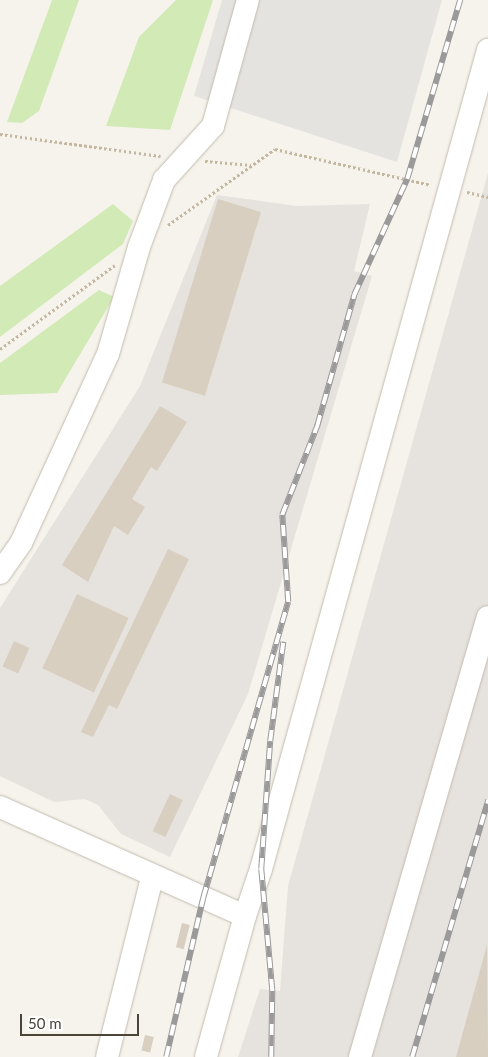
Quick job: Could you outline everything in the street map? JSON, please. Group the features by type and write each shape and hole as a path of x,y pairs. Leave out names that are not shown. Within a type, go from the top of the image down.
{"street":[{"path":"0,573 21,543 108,354 139,247 164,180 213,126 248,0"},
{"path":"206,1057 245,916 262,869 447,189 482,95 488,50"},
{"path":"360,1057 488,617"},
{"path":"0,807 152,878 245,916"},
{"path":"107,1057 152,878"}],"path":[{"path":"0,134 183,159 252,165"},
{"path":"162,229 276,149 488,197"},
{"path":"0,349 139,247"}],"shaded area":[{"path":"222,0 442,0 397,162 194,96"},
{"path":"488,173 488,1057 238,1057 260,989 280,991 288,886"},
{"path":"217,195 297,206 370,204 354,271 372,276 248,694 170,857 121,834 98,805 85,799 54,802 0,776 0,608 140,386"}],"green space":[{"path":"52,0 79,0 39,111 22,123 7,122"},
{"path":"176,0 213,0 170,130 106,126 139,37"},
{"path":"113,204 133,221 123,244 0,337 0,286"},
{"path":"99,290 114,297 57,393 0,395 0,363"}],"building":[{"path":"218,199 261,212 205,396 162,383"},
{"path":"160,406 187,422 157,471 151,467 132,499 145,507 128,535 114,526 88,582 62,565"},
{"path":"168,549 189,559 117,709 109,705 93,737 81,732"},
{"path":"77,594 129,618 94,692 42,668"},
{"path":"14,641 30,648 18,673 3,667"},
{"path":"170,794 183,800 165,837 153,831"},
{"path":"182,923 190,925 184,949 176,947"},
{"path":"487,945 488,1057 456,1057"},
{"path":"145,1035 154,1037 150,1053 141,1051"}],"railway":[{"path":"166,1057 203,898 288,602 282,515 317,426 354,295 407,179 460,0"},
{"path":"271,1057 272,990 261,869 270,741 283,642"},
{"path":"412,1057 488,800"}]}
